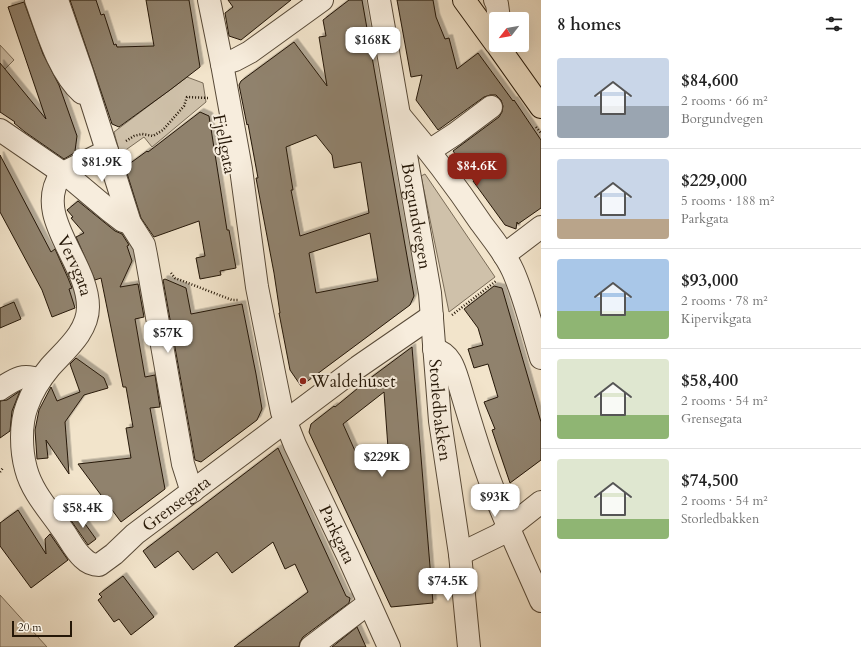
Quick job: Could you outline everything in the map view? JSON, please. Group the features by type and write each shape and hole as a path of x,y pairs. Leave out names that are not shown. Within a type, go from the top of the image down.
{"main road":[{"path":"464,0 489,28"},
{"path":"506,52 541,107"}],"street":[{"path":"36,0 54,49 68,78 89,99"},
{"path":"57,0 132,227 144,245 183,464 191,487"},
{"name":"Fjellgata","path":"200,0 199,9 236,207 244,231 259,295"},
{"name":"Fjellgata","path":"209,0 241,169 259,295 274,378 286,421"},
{"path":"222,64 235,60 250,52 322,0"},
{"name":"Borgundvegen","path":"379,0 430,293 432,316"},
{"path":"495,0 497,4 497,12"},
{"path":"429,151 491,107"},
{"name":"Borgundvegen","path":"400,115 464,197 513,270 509,280 541,358"},
{"path":"0,130 61,174 72,180 110,212 132,227"},
{"path":"61,174 107,151"},
{"name":"Vervgata","path":"61,174 53,192 52,203 54,215 58,228 80,271 88,297 88,309 85,323 79,334 62,354"},
{"path":"504,255 541,227"},
{"name":"Storledbakken","path":"432,316 440,421 460,554 469,647"},
{"name":"Grensegata","path":"30,378 22,436 26,468 32,484 43,504 82,558 89,563 99,565 114,554 135,534 191,487 286,421 358,367 432,316"},
{"path":"434,349 446,354 451,361 493,490 541,601"},
{"name":"Grensegata","path":"0,389 16,378 30,378 62,354"},
{"name":"Parkgata","path":"286,421 295,445 348,556 389,647"},
{"path":"460,554 484,543 509,528 541,502"},
{"path":"311,647 368,603"}],"path":[{"path":"107,151 134,136 142,134 153,136 163,130 184,106 187,97 216,99"},
{"path":"170,272 175,278 232,300 259,295"},
{"path":"432,316 448,318 509,280"},
{"path":"0,472 3,468"}],"shaded area":[{"path":"0,45 14,60 0,74"},
{"path":"187,77 203,83 206,102 152,147 144,137 120,154 114,132"},
{"path":"425,174 495,277 449,312 421,176"},
{"path":"0,595 47,647 0,647"}],"building":[{"path":"70,0 96,0 101,15 104,14 114,45 116,44 117,47 154,46 146,0 189,0 200,67 119,127 112,124"},
{"path":"228,0 291,0 241,40 229,36 225,13 233,7"},
{"path":"349,0 362,0 414,296 410,305 301,386 290,370 256,178 258,178 239,85 241,81 294,42 327,86 319,37 326,36 323,20","holes":["316,135 332,155 334,168 361,162 369,213 300,236 291,190 293,190 286,147","370,233 378,281 316,293 309,253"]},
{"path":"397,0 433,0 436,17 445,39 449,38 457,69 478,53 513,101 514,100 541,140 541,208 518,224 517,222 516,229 505,225 453,151 499,117 503,106 501,100 496,95 484,97 438,130 416,100 422,75 411,77"},
{"path":"24,2 43,54 59,85 77,136 76,152 64,159 25,132 14,123 15,122 0,112 0,63 46,119 8,7"},
{"path":"200,112 209,116 227,230 229,230 236,268 220,271 221,275 200,279 196,258 205,256 199,221 154,237 141,218 125,167 147,151 148,152"},
{"path":"0,155 51,252 55,249 72,288 69,289 75,308 52,317 42,290 0,212"},
{"path":"78,201 115,231 122,234 129,245 127,246 132,261 120,287 138,284 144,317 135,319 145,377 155,375 160,407 150,408 165,489 121,522 78,464 131,458 126,428 133,427 126,387 123,387 101,278 95,280 76,237 84,233 71,218 73,217 67,210"},
{"path":"165,279 186,288 191,314 242,304 256,374 262,409 257,420 201,462 195,460 163,280"},
{"path":"494,286 502,288 541,422 541,460 510,483 492,430 495,429 484,402 498,397 488,364 474,368 468,349 483,345 478,328 464,309"},
{"path":"14,302 21,319 0,328 0,308"},
{"path":"412,347 433,603 391,607 309,432 311,424 334,406 335,407","holes":["384,392 389,462 360,462 343,424"]},
{"path":"76,358 104,378 108,388 84,395 65,422 69,474 46,440 48,458 37,459 35,430 39,410 51,387 57,401 80,392 70,364"},
{"path":"20,391 12,411 10,431 0,438 0,401 7,400"},
{"path":"278,448 346,596 350,598 349,603 303,637 299,647 234,647 308,592 295,564 285,569 273,542 232,573 217,552 193,570 178,551 155,568 143,551"},
{"path":"18,510 46,554 45,539 50,534 68,560 31,588 0,546 0,523"},
{"path":"78,514 96,539 88,545 70,519"},
{"path":"123,576 154,617 131,635 119,619 114,622 98,600 102,597 99,594"},
{"path":"357,627 366,647 332,647"}],"place":[{"name":"Waldehuset","path":"303,381"}]}
